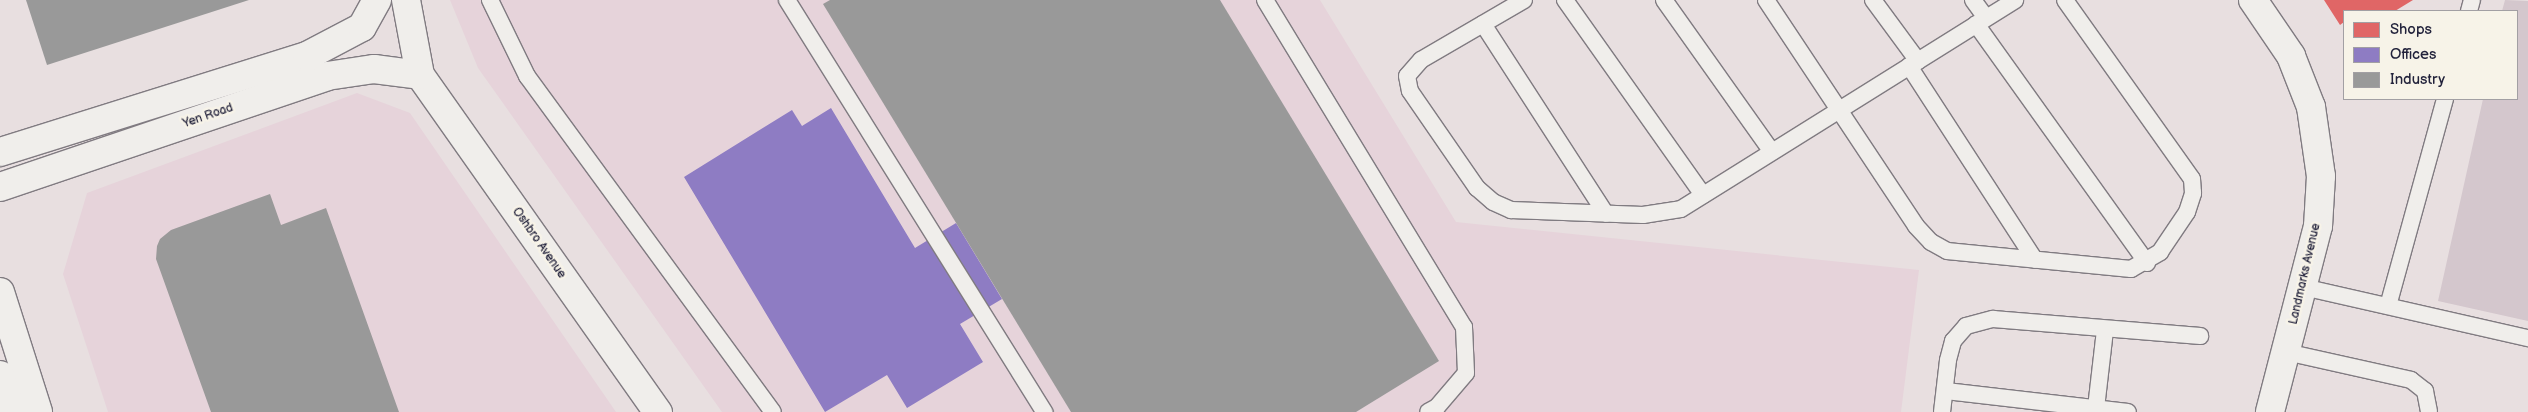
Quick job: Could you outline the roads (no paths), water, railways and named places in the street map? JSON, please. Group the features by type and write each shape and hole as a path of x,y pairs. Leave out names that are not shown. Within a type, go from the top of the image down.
{"street":[{"path":"0,152 307,56 362,27 377,0"},
{"path":"406,0 420,75"},
{"name":"Landmarks Avenue","path":"2253,0 2291,56 2311,108 2320,176 2318,226 2270,412"},
{"name":"Yen Road","path":"0,187 327,76 374,69 420,75"},
{"name":"Oshbro Avenue","path":"420,75 658,412"},
{"path":"0,292 38,412"},
{"path":"0,375 12,412"}],"lane":[{"path":"490,0 527,76 773,412"},
{"path":"787,0 1044,412"},
{"path":"1264,0 1464,327 1466,373 1434,410"},
{"path":"1524,0 1420,60 1407,76 1410,91 1477,188 1493,202 1511,210 1606,214 1661,214 1681,209 2015,0"},
{"path":"1565,0 1703,195"},
{"path":"1664,0 1772,152"},
{"path":"1766,0 1841,108 1916,226 1931,242 1947,251 2132,269 2147,263 2160,252 2187,212 2193,193 2192,179 2065,0"},
{"path":"1873,0 2035,260"},
{"path":"1973,0 1981,21 2147,263"},
{"path":"1483,24 1606,214"},
{"path":"2388,306 2445,100"},
{"path":"2303,286 2528,338"},
{"path":"1942,412 1946,391 1948,360 1953,341 1966,326 1993,319 2105,330 2200,336"},
{"path":"2096,408 2105,330"},
{"path":"2286,352 2412,380 2425,391 2428,412"},
{"path":"1946,391 2128,412"}]}
